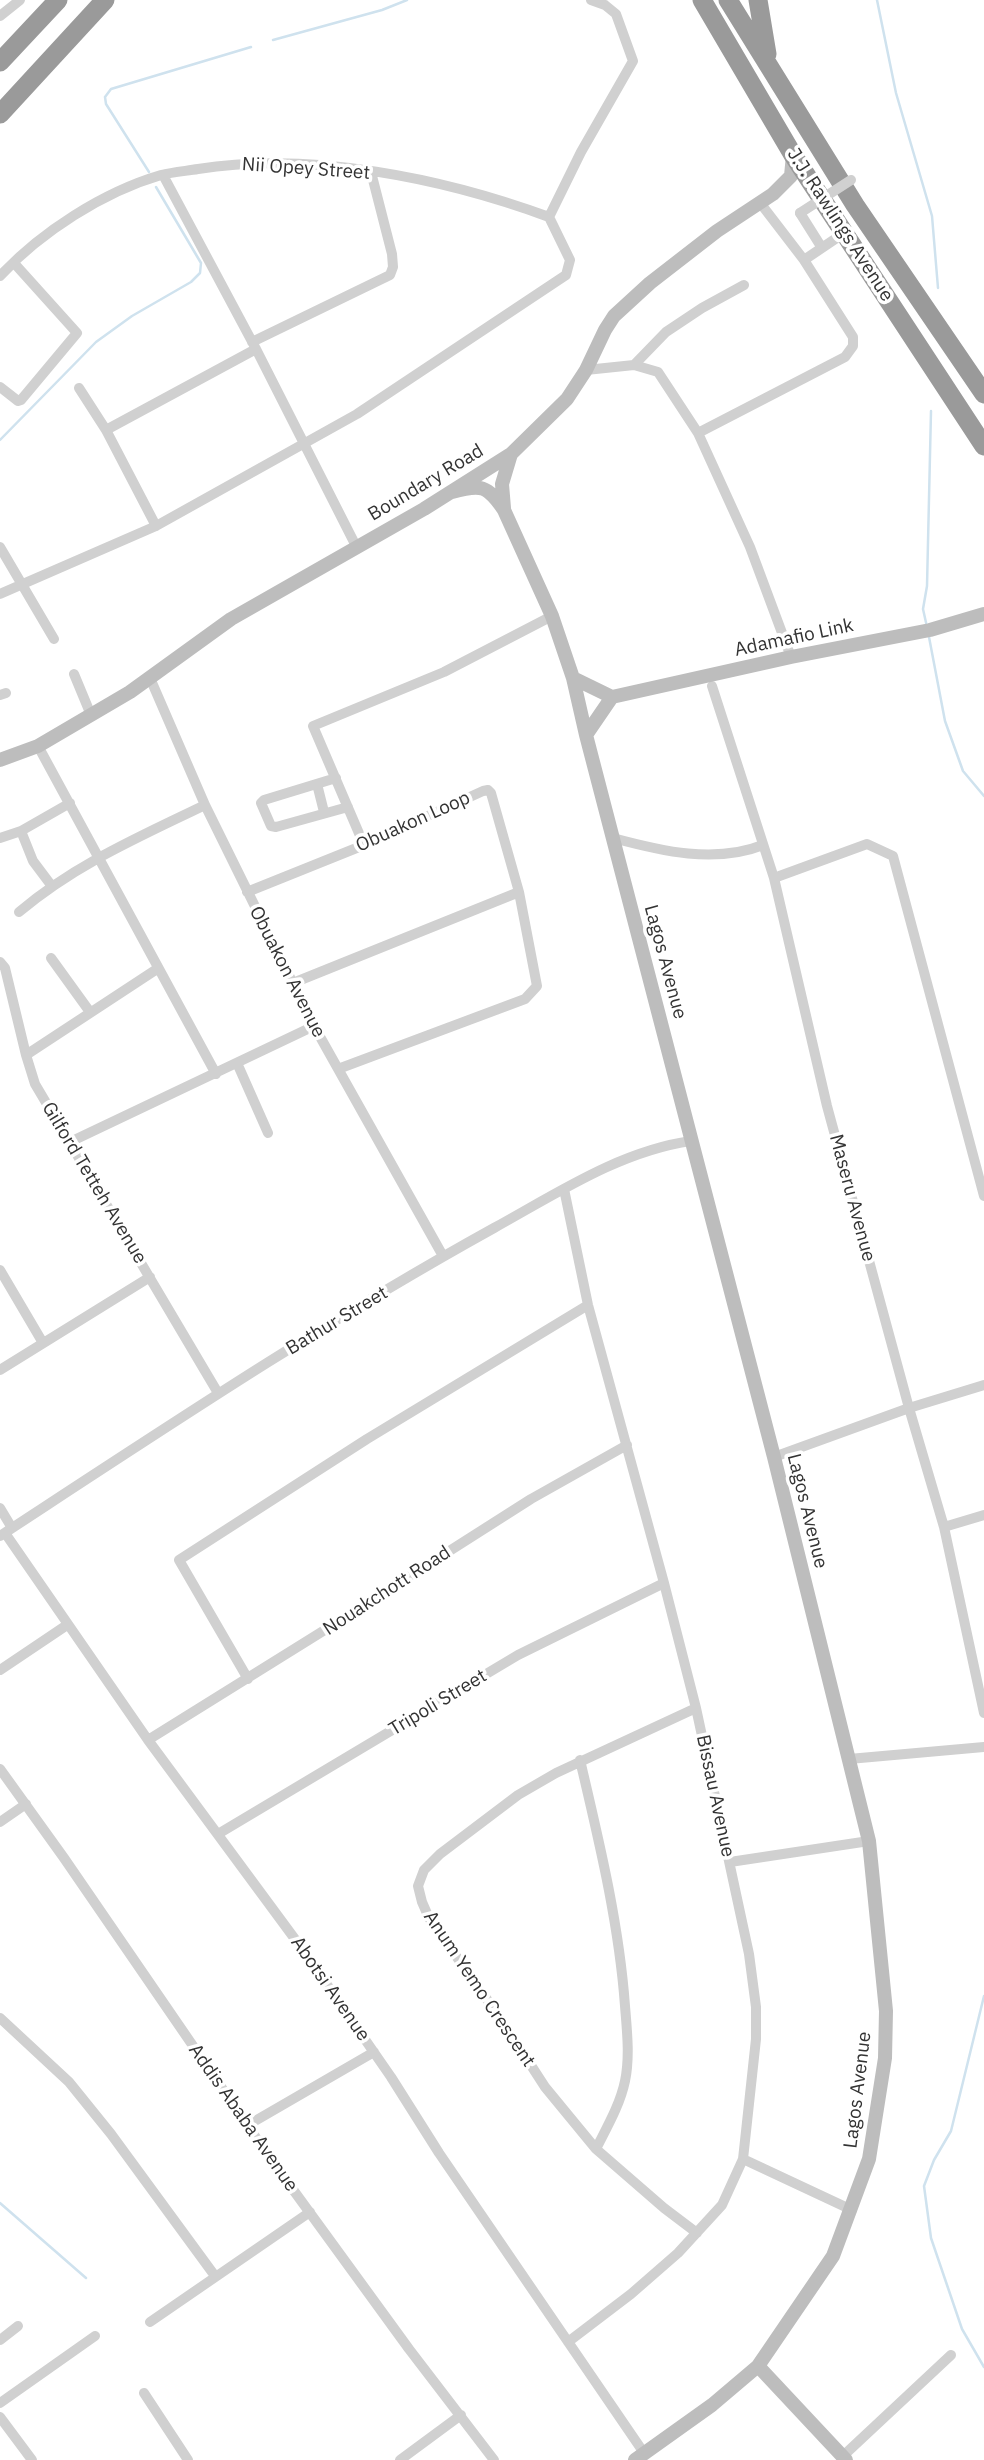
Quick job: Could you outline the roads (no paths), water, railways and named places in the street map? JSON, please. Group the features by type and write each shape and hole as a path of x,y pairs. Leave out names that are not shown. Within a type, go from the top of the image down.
{"highway":[{"path":"0,62 58,0"},
{"path":"0,114 105,0"},
{"path":"687,0 717,25"},
{"name":"J.J. Rawlings Avenue","path":"702,0 793,155 984,446"},
{"name":"J.J. Rawlings Avenue","path":"728,0 770,69 837,167 855,205 984,394"},
{"path":"758,0 770,69"}],"street":[{"path":"0,16 20,0"},
{"path":"0,594 156,526 357,414 566,275 570,260 549,217 581,152 633,61 616,14 605,5 591,0"},
{"name":"Boundary Road","path":"0,761 38,746 91,715 150,678 231,618 452,492 511,454 567,399 586,370 605,330 623,307 650,283 717,232 761,204 788,181 793,155"},
{"name":"Nii Opey Street","path":"0,276 36,244 94,203 129,186 163,175 232,164 309,164 431,181 511,203 549,217"},
{"path":"106,430 254,346 390,275 393,254 371,172"},
{"path":"163,175 356,546"},
{"path":"822,248 800,213 851,180 860,200 855,205"},
{"path":"698,433 845,357 853,346 853,337 804,260 761,204"},
{"path":"804,260 844,233"},
{"path":"0,387 18,401 21,400 77,333 14,263"},
{"path":"634,365 666,332 744,285"},
{"path":"586,370 634,365 658,372 698,433 750,547 791,657"},
{"path":"79,388 106,430 156,526"},
{"name":"Lagos Avenue","path":"504,510 502,484 511,454"},
{"name":"Lagos Avenue","path":"452,492 483,487 494,495 504,510 552,617 573,678 612,838 774,1457 869,1841 886,2011 885,2057 869,2159 833,2256 758,2366 712,2405 639,2456"},
{"path":"0,547 54,639"},
{"name":"Adamafio Link","path":"612,697 791,657 930,630 984,614"},
{"path":"364,845 313,726 444,671 552,617"},
{"path":"74,674 91,715"},
{"name":"Obuakon Avenue","path":"150,678 205,806 314,1026 443,1256"},
{"path":"573,678 612,697 586,735"},
{"name":"Maseru Avenue","path":"712,686 774,878 827,1107 944,1527 984,1713"},
{"path":"38,746 216,1074"},
{"path":"336,778 261,803 271,826 276,827 348,807"},
{"path":"317,784 324,812"},
{"name":"Obuakon Loop","path":"247,892 364,845 488,790 519,892"},
{"path":"0,838 21,831 69,803"},
{"path":"19,912 51,885 99,856 205,806"},
{"path":"21,831 33,861 51,885"},
{"path":"612,838 691,855 722,854 763,845"},
{"path":"774,878 867,844 893,856 984,1196"},
{"path":"293,983 519,892 537,986 533,993 525,999 338,1069"},
{"path":"51,958 90,1012"},
{"name":"Gilford Tetteh Avenue","path":"0,962 5,968 35,1084 218,1392"},
{"path":"26,1055 157,969"},
{"path":"70,1142 314,1026"},
{"path":"237,1063 268,1133"},
{"name":"Bathur Street","path":"5,1532 218,1392 443,1256 564,1189 619,1163 667,1145 691,1141"},
{"name":"Bissau Avenue","path":"564,1189 587,1305 696,1708 751,1966 756,2007 752,2089 743,2159 722,2205 697,2233 631,2294 568,2342"},
{"path":"0,1270 43,1343"},
{"path":"0,1370 150,1277"},
{"path":"248,1679 179,1560 368,1439 587,1305"},
{"path":"774,1457 984,1385"},
{"name":"Nouakchott Road","path":"148,1740 531,1499 627,1445"},
{"name":"Abotsi Avenue","path":"0,1508 5,1532 67,1625 374,2052 439,2153 568,2342 639,2456"},
{"path":"944,1527 984,1515"},
{"name":"Tripoli Street","path":"218,1835 518,1655 664,1583"},
{"path":"0,1670 67,1625"},
{"name":"Anum Yemo Crescent","path":"696,1708 580,1760 518,1795 440,1854 424,1870 418,1886 429,1918 503,2022 545,2087 596,2149 697,2233"},
{"path":"849,1759 984,1747"},
{"path":"580,1760 600,1846 616,1934 628,2046 625,2080 616,2110 596,2149"},
{"name":"Addis Ababa Avenue","path":"0,1769 310,2212 409,2349 494,2460"},
{"path":"0,1822 26,1804"},
{"path":"730,1862 869,1841"},
{"path":"0,2018 69,2082 111,2134 215,2276"},
{"path":"248,2125 374,2052"},
{"path":"743,2159 852,2210"},
{"path":"150,2322 310,2212"},
{"path":"0,2340 18,2326"},
{"path":"0,2403 95,2336"},
{"path":"758,2366 844,2458 951,2355"},
{"path":"144,2393 188,2460"},
{"path":"400,2460 461,2414"},
{"path":"0,2417 32,2460"}],"waterway":[{"path":"273,40 382,10 407,0"},
{"path":"877,0 896,93 932,216 938,288"},
{"path":"149,172 106,104 105,97 111,89 251,47"},
{"path":"0,440 96,342 132,316 191,282 200,273 201,263 156,187"},
{"path":"927,627 923,609 927,586 931,411"},
{"path":"929,637 945,721 963,771 984,796"},
{"path":"984,1996 951,2131 934,2160 924,2186 931,2238 962,2329 984,2367"},
{"path":"0,2203 86,2278"}]}
